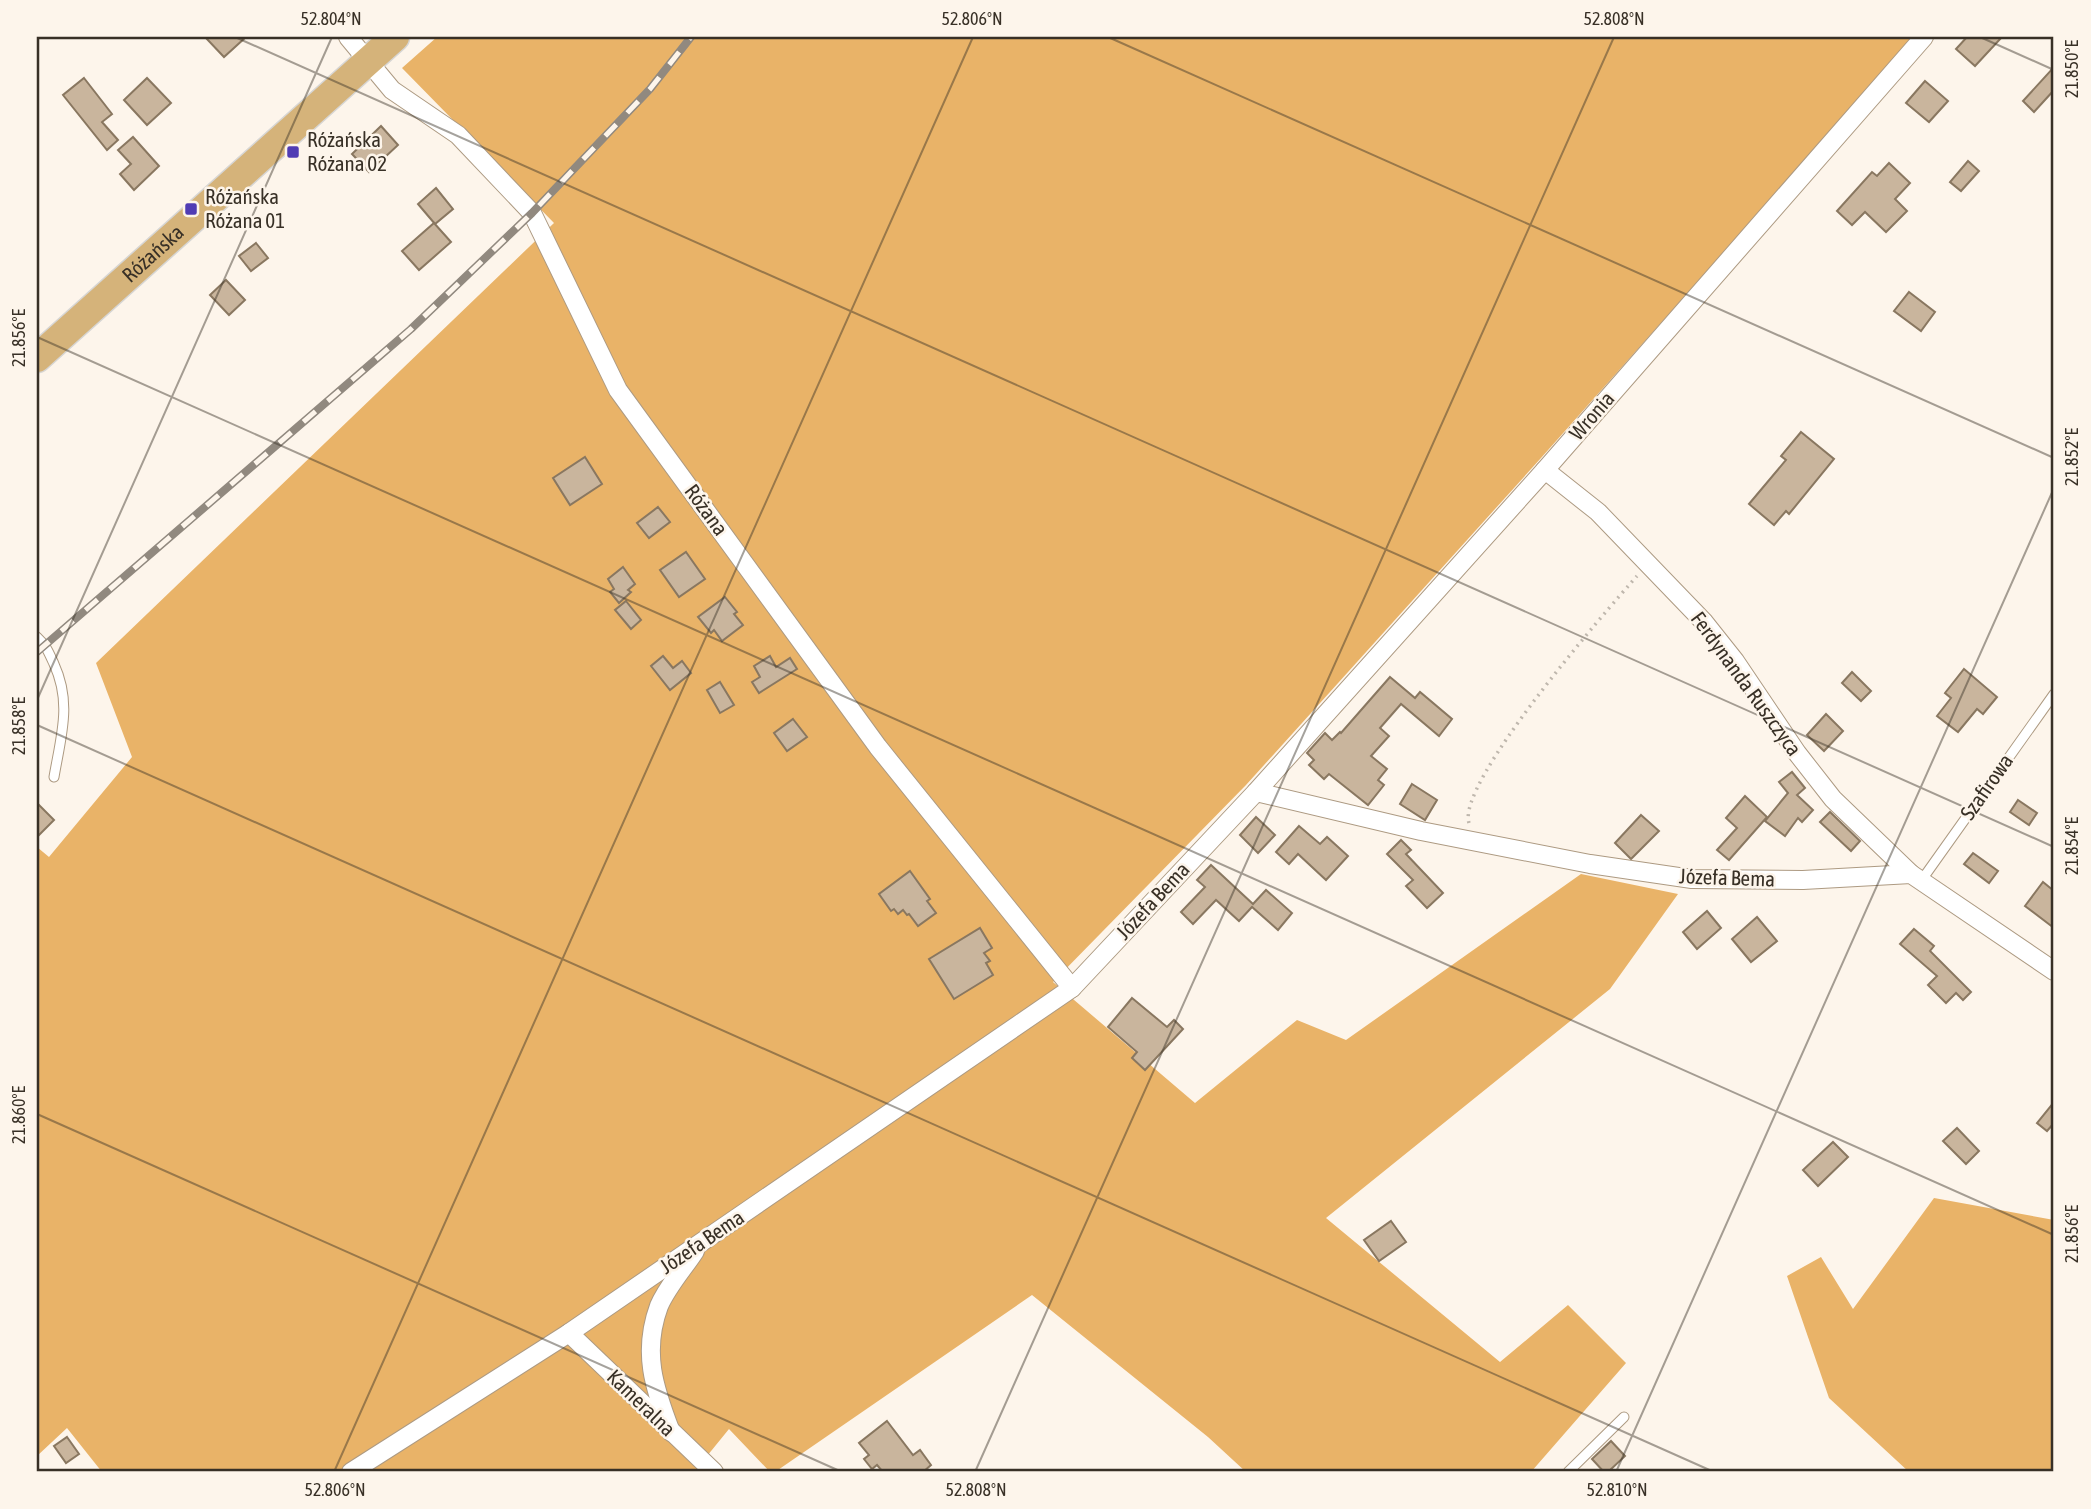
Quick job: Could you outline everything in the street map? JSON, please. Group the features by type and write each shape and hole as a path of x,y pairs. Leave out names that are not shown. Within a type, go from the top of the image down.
{"main road":[{"name":"Różańska","path":"37,358 394,37"}],"street":[{"name":"Różana","path":"348,37 392,90 458,135 533,213 618,390 878,747 1072,988"},
{"name":"Wronia","path":"1256,792 1545,470 1924,37"},
{"name":"Ferdynanda Ruszczyca","path":"1545,470 1579,495 1712,631 1797,753 1833,799 1916,878"},
{"name":"Józefa Bema","path":"351,1472 569,1333 1072,988 1256,792 1475,842 1590,864 1692,879 1757,881 1916,878"},
{"path":"1916,878 2054,971"},
{"path":"671,1432 653,1380 650,1340 660,1304 700,1243"},
{"name":"Kameralna","path":"569,1333 714,1472"}],"lane":[{"path":"37,637 45,644 63,683 64,720 54,776"},
{"name":"Szafirowa","path":"1916,878 2054,694"},
{"path":"1568,1472 1624,1417"}],"path":[{"path":"1475,842 1467,816 1478,783 1536,699 1598,619 1649,564"}],"shaded area":[{"path":"437,37 1915,37 1246,785 1053,982 1195,1103 1297,1020 1346,1040 1581,874 1678,894 1610,989 1326,1218 1500,1362 1568,1305 1626,1363 1531,1472 1246,1472 1208,1437 1032,1295 775,1472 770,1472 729,1429 694,1472 102,1472 67,1428 37,1456 37,847 49,857 132,757 96,663 554,223 402,68"},
{"path":"1934,1198 2054,1220 2054,1472 1909,1472 1829,1398 1787,1276 1821,1257 1853,1309"}],"building":[{"path":"205,37 246,37 224,57"},
{"path":"1967,37 2002,37 1975,66 1956,49"},
{"path":"2054,67 2054,90 2034,112 2023,101"},
{"path":"84,78 112,114 102,122 118,140 107,150 63,95"},
{"path":"147,78 171,103 147,125 124,100"},
{"path":"1925,81 1948,101 1929,122 1906,103"},
{"path":"381,126 398,145 369,172 352,154"},
{"path":"133,137 159,166 134,190 120,174 131,164 118,150"},
{"path":"1968,161 1979,171 1961,191 1950,182"},
{"path":"1889,163 1910,183 1895,199 1907,211 1886,232 1865,212 1852,225 1837,211 1872,172 1877,176"},
{"path":"436,188 453,209 435,224 418,204"},
{"path":"434,223 451,242 419,270 402,251"},
{"path":"256,243 268,258 251,271 239,256"},
{"path":"226,280 245,300 229,315 210,295"},
{"path":"1909,292 1935,312 1921,331 1894,311"},
{"path":"1801,432 1834,459 1789,514 1786,511 1774,525 1749,504 1786,460 1781,456"},
{"path":"585,457 602,484 570,505 553,478"},
{"path":"658,507 670,522 649,538 637,523"},
{"path":"686,552 705,579 679,597 660,570"},
{"path":"623,567 635,584 619,603 610,592 614,589 608,579"},
{"path":"725,597 743,625 722,641 714,630 711,633 698,617"},
{"path":"626,601 641,620 631,629 615,610"},
{"path":"663,656 673,668 682,661 691,673 670,690 651,666"},
{"path":"770,656 776,667 790,658 797,669 759,693 752,682 760,677 754,666"},
{"path":"1964,669 1997,697 1983,714 1977,709 1958,732 1937,716 1951,698 1945,693"},
{"path":"1852,672 1871,691 1861,701 1842,683"},
{"path":"1390,677 1415,698 1420,692 1452,719 1439,736 1401,704 1380,728 1389,736 1371,756 1387,769 1378,780 1384,785 1368,805 1329,774 1324,779 1309,765 1314,760 1307,753 1325,733 1332,740 1341,733"},
{"path":"720,682 734,705 720,713 707,690"},
{"path":"1826,714 1843,731 1824,751 1807,735"},
{"path":"793,719 807,737 787,751 774,733"},
{"path":"1792,772 1805,788 1797,795 1813,810 1802,822 1798,818 1785,836 1765,821 1788,793 1779,782"},
{"path":"1412,784 1437,800 1425,820 1400,804"},
{"path":"1745,796 1767,817 1729,860 1717,850 1737,828 1726,818"},
{"path":"2018,800 2037,813 2029,825 2010,812"},
{"path":"37,803 54,820 37,837"},
{"path":"1830,812 1860,841 1851,851 1820,822"},
{"path":"1641,815 1659,831 1631,859 1615,843"},
{"path":"1256,817 1275,835 1258,853 1240,835"},
{"path":"1299,826 1320,844 1327,837 1348,856 1326,880 1298,854 1289,864 1276,852"},
{"path":"1401,840 1411,850 1406,854 1443,893 1427,908 1406,886 1413,880 1387,854"},
{"path":"1973,853 1998,871 1989,883 1964,864"},
{"path":"1211,865 1253,904 1266,890 1292,913 1278,930 1252,907 1239,921 1216,900 1193,924 1181,912 1205,887 1197,880"},
{"path":"910,871 930,899 927,901 936,913 918,926 903,910 898,914 894,909 891,911 879,894"},
{"path":"2043,882 2054,891 2054,928 2025,906"},
{"path":"1707,911 1721,928 1697,949 1683,932"},
{"path":"1757,917 1777,941 1751,962 1732,939"},
{"path":"980,928 992,948 984,953 990,961 986,963 993,975 954,999 929,959"},
{"path":"1914,929 1934,946 1930,951 1971,992 1963,1000 1956,993 1946,1003 1928,985 1937,976 1900,944"},
{"path":"1132,998 1167,1027 1174,1020 1183,1029 1145,1070 1132,1058 1137,1052 1108,1027"},
{"path":"2054,1102 2054,1123 2047,1131 2037,1123"},
{"path":"1957,1128 1979,1151 1966,1164 1943,1141"},
{"path":"1833,1142 1848,1157 1818,1186 1803,1170"},
{"path":"1391,1221 1406,1242 1379,1261 1364,1240"},
{"path":"887,1421 913,1455 920,1450 931,1465 923,1472 883,1472 877,1465 872,1469 864,1459 869,1455 859,1443"},
{"path":"67,1437 79,1454 66,1463 54,1446"},
{"path":"1611,1441 1625,1456 1608,1472 1604,1472 1592,1459"}],"railway":[{"path":"37,652 411,329 532,213 650,89 691,37"}],"place":[{"name":"Różańska Różana 02","path":"293,152"},
{"name":"Różańska Różana 01","path":"191,209"}]}
